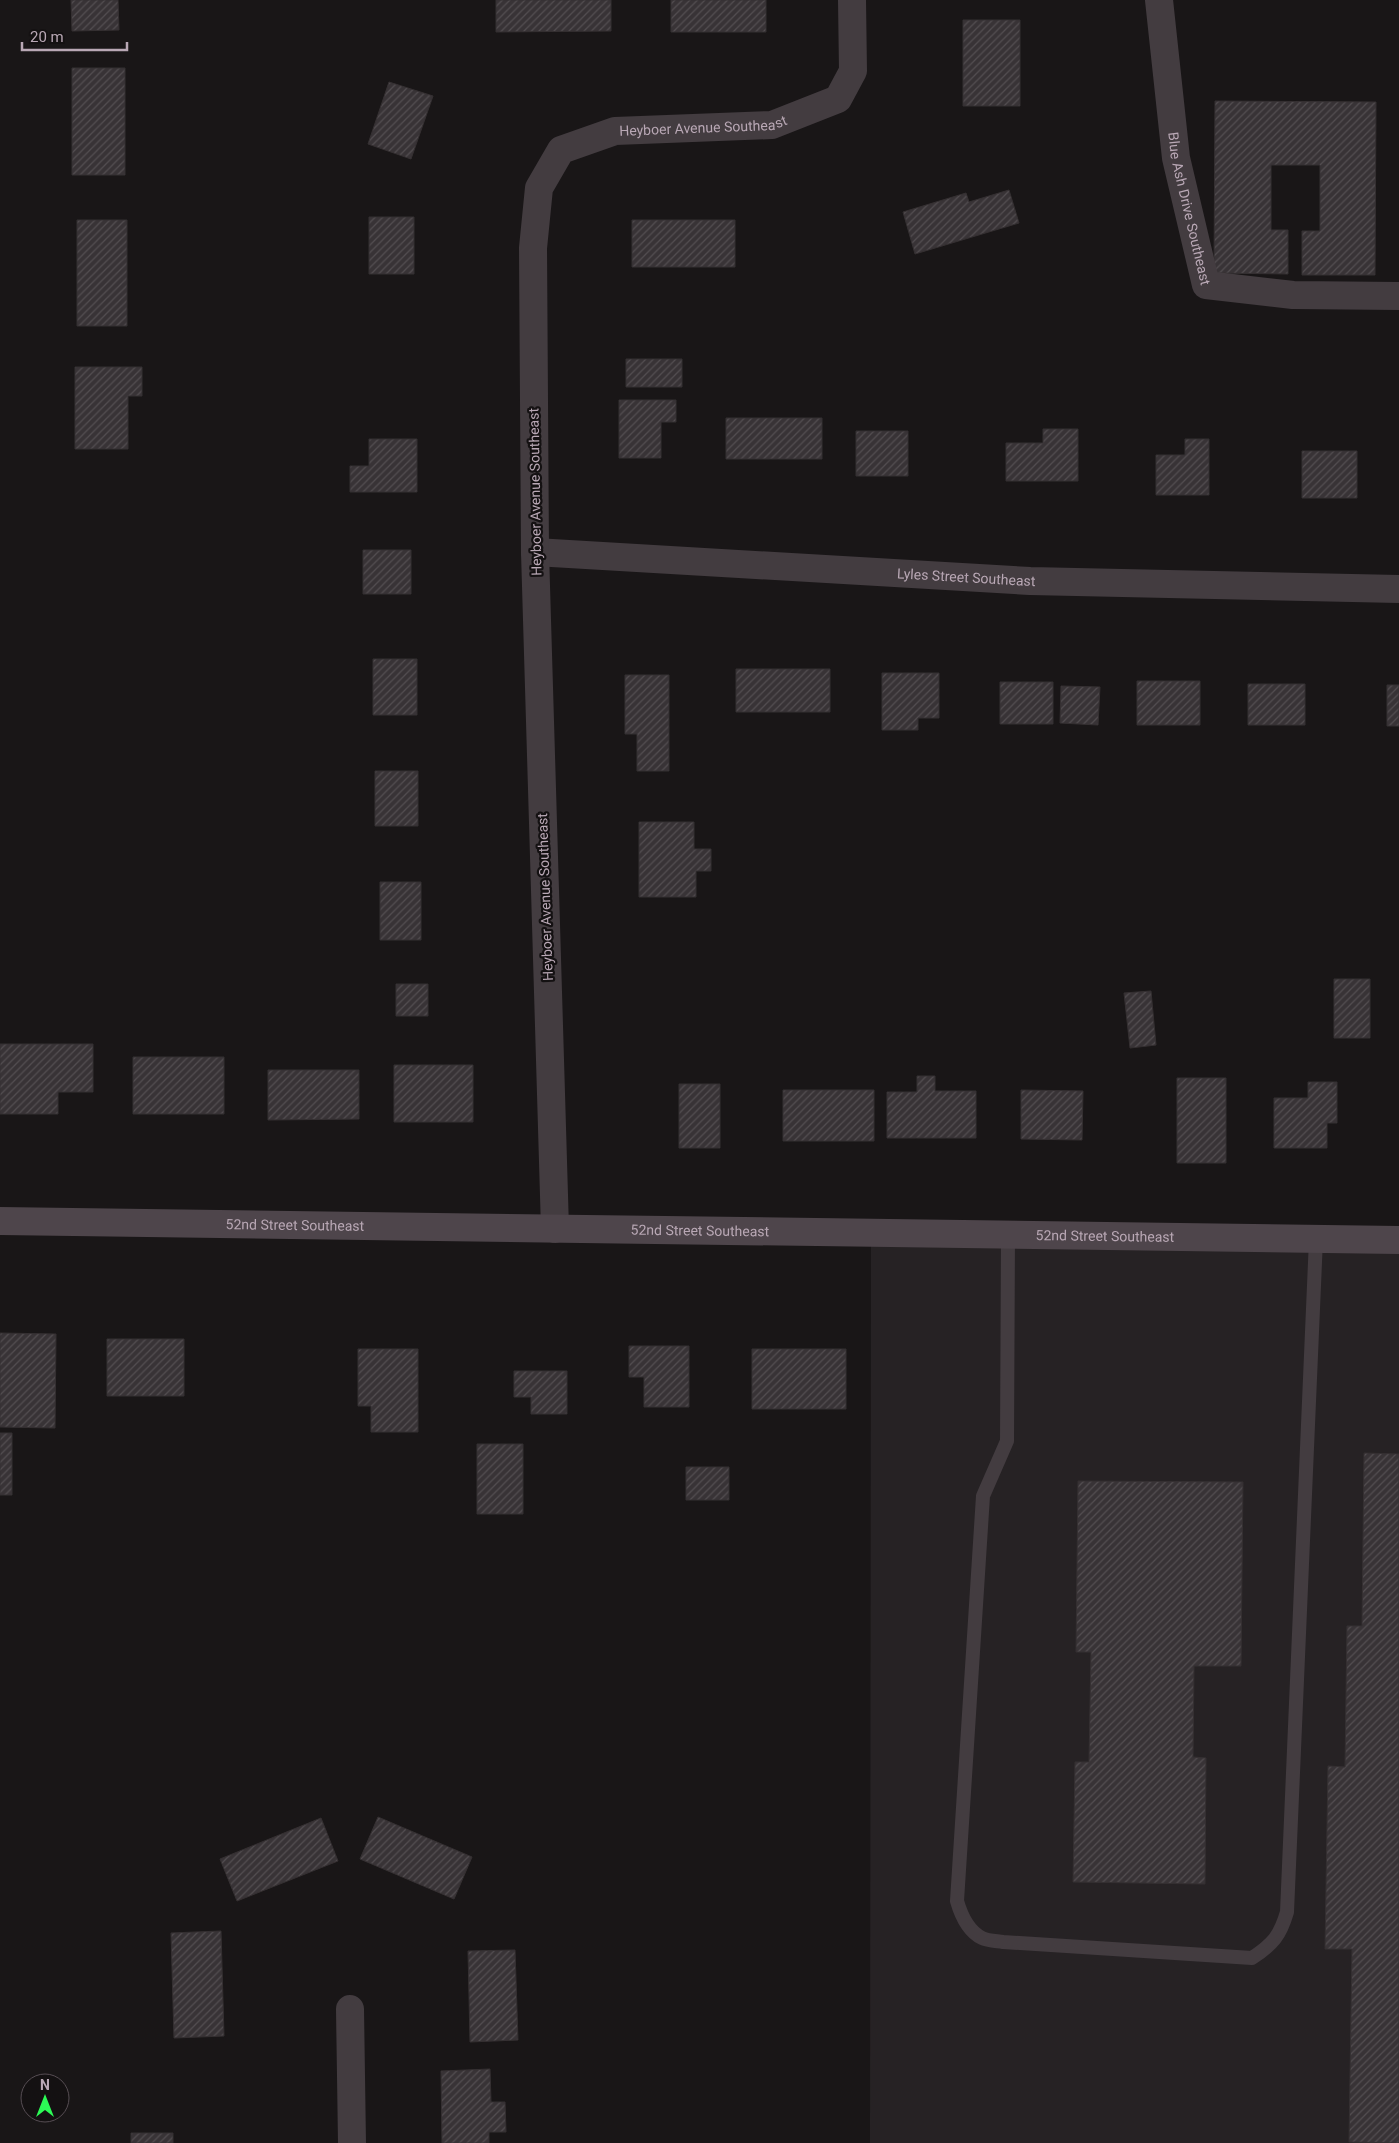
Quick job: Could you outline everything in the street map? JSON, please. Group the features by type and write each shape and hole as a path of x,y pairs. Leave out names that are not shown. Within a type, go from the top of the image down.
{"main road":[{"name":"52nd Street Southeast","path":"0,1221 1399,1240"}],"street":[{"name":"Heyboer Avenue Southeast","path":"555,1229 535,552 532,248 538,188 561,150 615,131 772,125 838,98 853,71 852,0"},
{"name":"Blue Ash Drive Southeast","path":"1159,0 1176,158 1206,285 1293,295 1399,296"},
{"name":"Lyles Street Southeast","path":"535,552 1030,581 1399,589"},
{"path":"350,2009 352,2143"}],"lane":[{"path":"1008,1234 1007,1440 983,1496 957,1901 961,1915 972,1929 983,1938 1003,1942 1252,1958 1270,1946 1282,1930 1287,1912 1316,1239"}],"shaded area":[{"path":"871,1242 1399,1243 1399,2143 870,2143"}],"building":[{"path":"71,0 118,0 119,30 72,31"},
{"path":"496,0 611,0 611,31 496,32"},
{"path":"671,0 766,0 766,32 671,32"},
{"path":"963,20 1020,20 1020,106 963,106"},
{"path":"72,68 125,68 125,175 72,175"},
{"path":"389,82 433,96 411,159 368,144"},
{"path":"1215,101 1376,102 1375,275 1302,275 1302,231 1320,231 1320,165 1271,165 1271,230 1288,230 1288,274 1214,273"},
{"path":"1009,190 1019,223 915,254 903,212 966,193 969,202"},
{"path":"369,217 414,217 414,274 369,274"},
{"path":"77,220 127,220 127,326 77,326"},
{"path":"632,220 735,220 735,267 632,267"},
{"path":"626,359 682,359 682,387 626,387"},
{"path":"75,367 142,367 142,396 128,396 128,449 75,449"},
{"path":"619,400 676,400 676,422 661,422 661,458 619,458"},
{"path":"726,418 822,418 822,459 726,459"},
{"path":"1043,429 1078,429 1078,481 1006,481 1006,443 1043,443"},
{"path":"856,431 908,431 908,476 856,476"},
{"path":"369,439 417,439 417,492 350,492 350,466 369,466"},
{"path":"1185,439 1209,439 1209,495 1156,495 1156,455 1185,455"},
{"path":"1302,451 1357,451 1357,498 1302,498"},
{"path":"363,550 411,550 411,594 363,594"},
{"path":"373,659 417,659 417,715 373,715"},
{"path":"736,669 830,669 830,712 736,712"},
{"path":"882,673 939,673 939,718 918,718 918,730 882,730"},
{"path":"625,675 669,675 669,771 637,771 637,734 625,734"},
{"path":"1137,681 1200,681 1200,725 1137,725"},
{"path":"1000,682 1053,682 1053,724 1000,724"},
{"path":"1248,684 1305,684 1305,725 1248,725"},
{"path":"1387,685 1399,685 1399,726 1387,726"},
{"path":"1061,686 1100,687 1098,725 1060,723"},
{"path":"375,771 418,771 418,826 375,826"},
{"path":"639,822 694,822 694,849 711,849 711,871 696,871 696,897 639,897"},
{"path":"380,882 421,882 421,940 380,940"},
{"path":"1334,979 1370,979 1370,1038 1334,1038"},
{"path":"396,984 428,984 428,1016 396,1016"},
{"path":"1151,991 1156,1045 1130,1048 1124,993"},
{"path":"0,1044 93,1044 93,1092 58,1092 58,1114 0,1114"},
{"path":"133,1057 224,1057 224,1114 133,1114"},
{"path":"394,1065 473,1065 473,1122 394,1122"},
{"path":"268,1070 359,1070 359,1119 268,1120"},
{"path":"917,1076 935,1076 935,1091 976,1091 976,1138 887,1138 887,1092 917,1092"},
{"path":"1177,1078 1226,1078 1226,1163 1177,1163"},
{"path":"1308,1082 1337,1082 1337,1123 1327,1123 1327,1148 1274,1148 1274,1098 1308,1098"},
{"path":"679,1084 720,1084 720,1148 679,1148"},
{"path":"783,1090 874,1090 874,1141 783,1141"},
{"path":"1021,1090 1083,1091 1082,1140 1021,1139"},
{"path":"0,1333 56,1334 55,1428 0,1427"},
{"path":"107,1339 184,1339 184,1396 107,1396"},
{"path":"629,1346 689,1346 689,1407 644,1407 644,1377 629,1377"},
{"path":"358,1349 418,1349 418,1432 371,1432 371,1406 358,1406"},
{"path":"752,1349 846,1349 846,1409 752,1409"},
{"path":"514,1371 567,1371 567,1414 531,1414 531,1397 514,1397"},
{"path":"0,1433 12,1433 12,1495 0,1495"},
{"path":"477,1444 523,1444 523,1514 477,1514"},
{"path":"1364,1453 1399,1454 1399,2143 1349,2142 1352,1949 1325,1949 1328,1766 1345,1767 1347,1626 1362,1626"},
{"path":"686,1467 729,1467 729,1500 686,1500"},
{"path":"1078,1481 1243,1482 1241,1666 1194,1666 1193,1757 1206,1758 1205,1884 1073,1882 1075,1762 1089,1762 1091,1652 1076,1652"},
{"path":"378,1817 472,1857 454,1899 360,1859"},
{"path":"321,1818 338,1861 237,1901 220,1859"},
{"path":"221,1931 224,2036 174,2038 171,1933"},
{"path":"515,1950 518,2040 470,2042 468,1951"},
{"path":"490,2069 491,2102 505,2102 506,2132 489,2132 489,2143 442,2143 441,2071"},
{"path":"131,2133 173,2133 173,2143 131,2143"}]}
